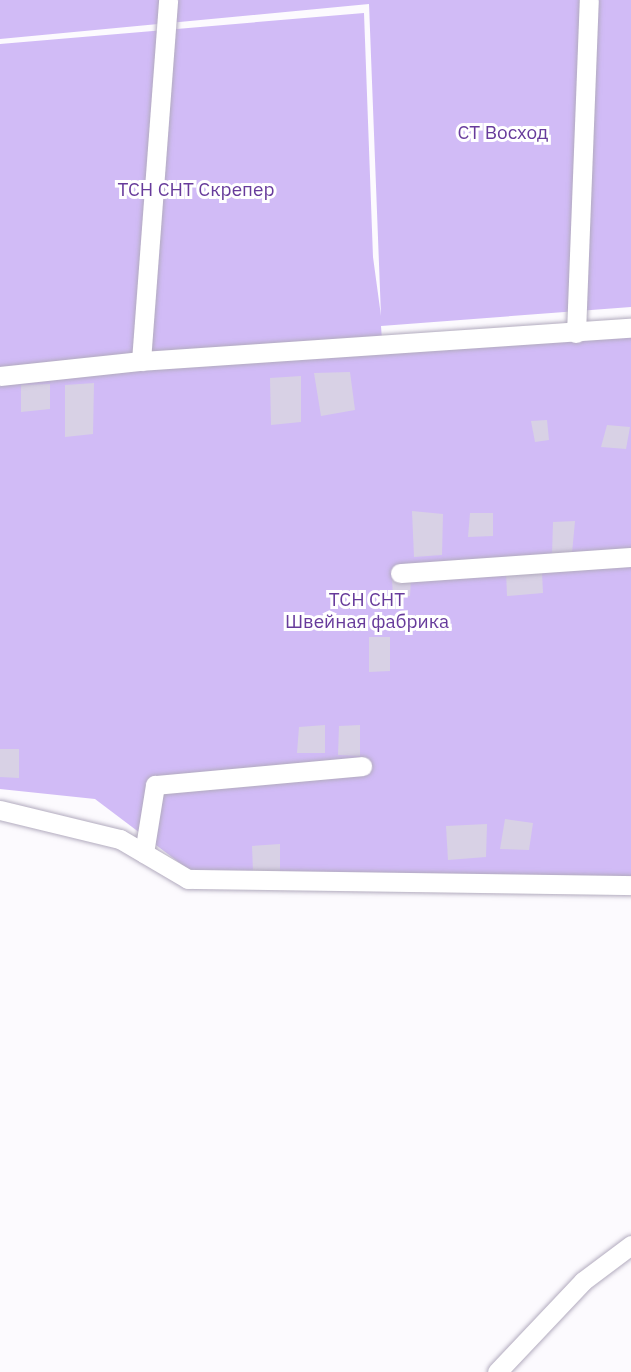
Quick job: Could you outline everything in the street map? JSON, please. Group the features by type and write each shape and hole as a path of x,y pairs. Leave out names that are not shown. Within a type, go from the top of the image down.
{"street":[{"path":"141,361 169,0"},
{"path":"576,333 589,0"},
{"path":"0,376 141,361 631,328"},
{"path":"400,573 631,557"},
{"path":"144,853 155,785 362,766"},
{"path":"0,810 120,839 188,879 631,886"},
{"path":"497,1372 583,1281 631,1245"}],"green space":[{"path":"0,0 631,0 631,307 381,326 382,340 0,369 0,44 364,13 373,257 381,316 369,4 0,39"},
{"name":"ТСН СНТ Швейная фабрика","path":"631,319 631,878 193,873 95,799 0,789 0,384"}],"building":[{"path":"350,372 355,410 321,416 314,373"},
{"path":"301,376 301,422 271,425 270,378"},
{"path":"94,383 93,434 65,437 65,385"},
{"path":"50,384 50,409 21,412 21,385"},
{"path":"547,420 549,440 535,442 531,421"},
{"path":"607,425 630,427 626,449 601,447"},
{"path":"412,511 443,514 442,555 414,557"},
{"path":"470,513 493,513 493,536 468,537"},
{"path":"575,521 572,553 552,554 553,522"},
{"path":"506,571 542,572 543,593 507,596"},
{"path":"392,579 411,579 410,596 393,597"},
{"path":"369,637 390,637 390,671 369,672"},
{"path":"325,725 325,753 297,753 299,727"},
{"path":"360,725 360,756 338,755 339,726"},
{"path":"0,749 19,749 19,778 0,777"},
{"path":"505,819 533,823 529,850 500,849"},
{"path":"487,824 486,857 448,860 446,826"},
{"path":"280,844 280,871 253,872 252,846"}],"park label":[{"name":"СТ Восход","path":"503,133"},
{"name":"ТСН СНТ Скрепер","path":"196,190"}]}
